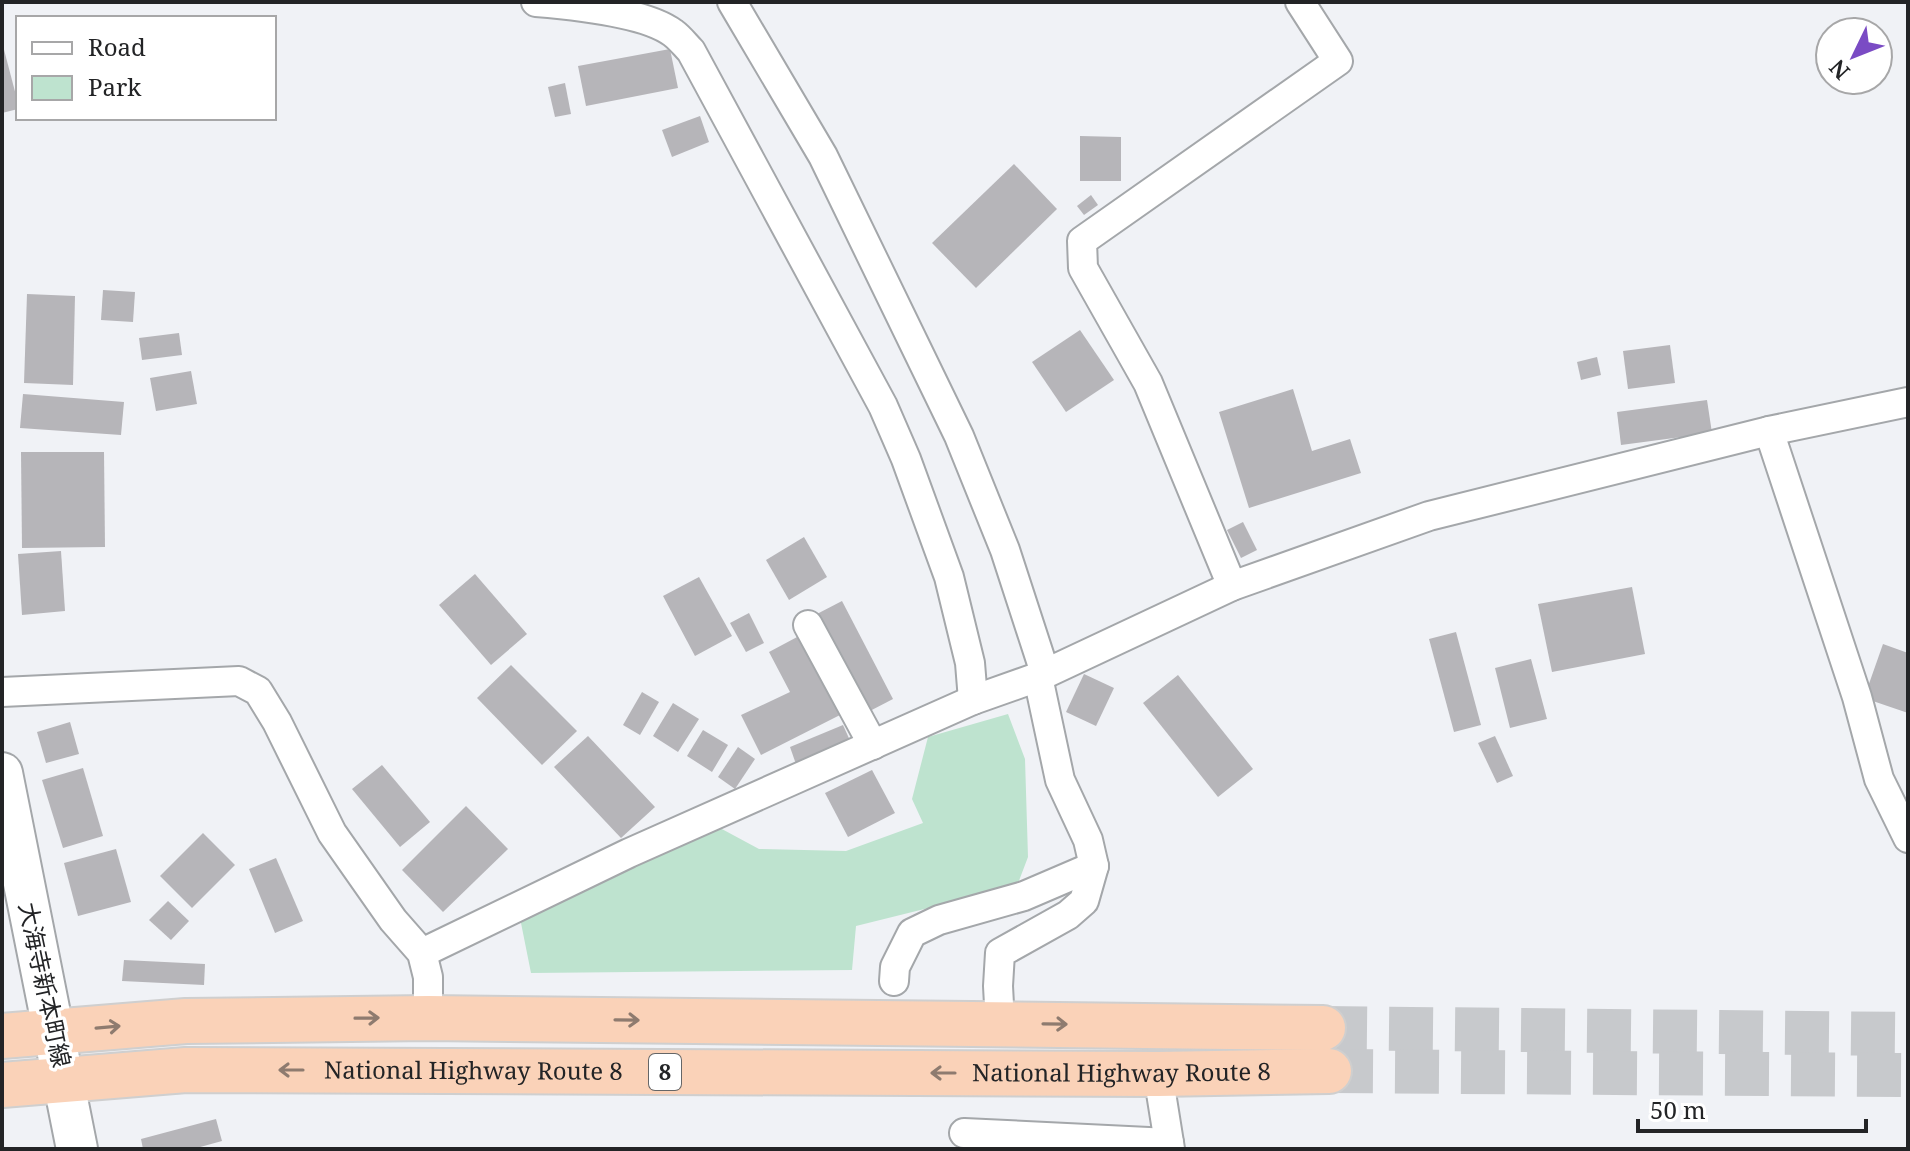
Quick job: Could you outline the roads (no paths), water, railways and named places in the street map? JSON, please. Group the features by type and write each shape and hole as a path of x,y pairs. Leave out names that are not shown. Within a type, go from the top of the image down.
{"highway":[{"name":"National Highway Route 8","path":"2,1036 186,1021 428,1018 1323,1028"},
{"name":"National Highway Route 8","path":"2,1085 186,1070 1158,1074 1329,1071"}],"main road":[{"name":"大海寺新本町線","path":"2,773 77,1149"}],"street":[{"path":"536,2 580,6 641,19 672,32 691,51 883,406 949,577 970,663 973,700"},
{"path":"732,2 823,156 959,436 1005,550 1041,675 1060,780 1088,840 1094,866 1084,901 1068,915 1000,953 1000,1023"},
{"path":"1232,586 1148,383 1083,268 1082,241 1338,61 1310,5"},
{"path":"422,953 629,853 973,700 1041,675 1232,586 1429,516 1769,431 1908,402"},
{"path":"1769,431 1857,697 1879,779 1908,838"},
{"path":"808,625 873,745"},
{"path":"2,692 239,681 258,691 277,722 332,833 393,920 422,953 428,977 428,1018"},
{"path":"894,981 895,967 912,933 939,920 1024,896 1094,866"},
{"path":"964,1133 1170,1146 1158,1074"}],"tunnel":[{"path":"1323,1028 1908,1034"},
{"path":"1329,1071 1908,1075"}]}
